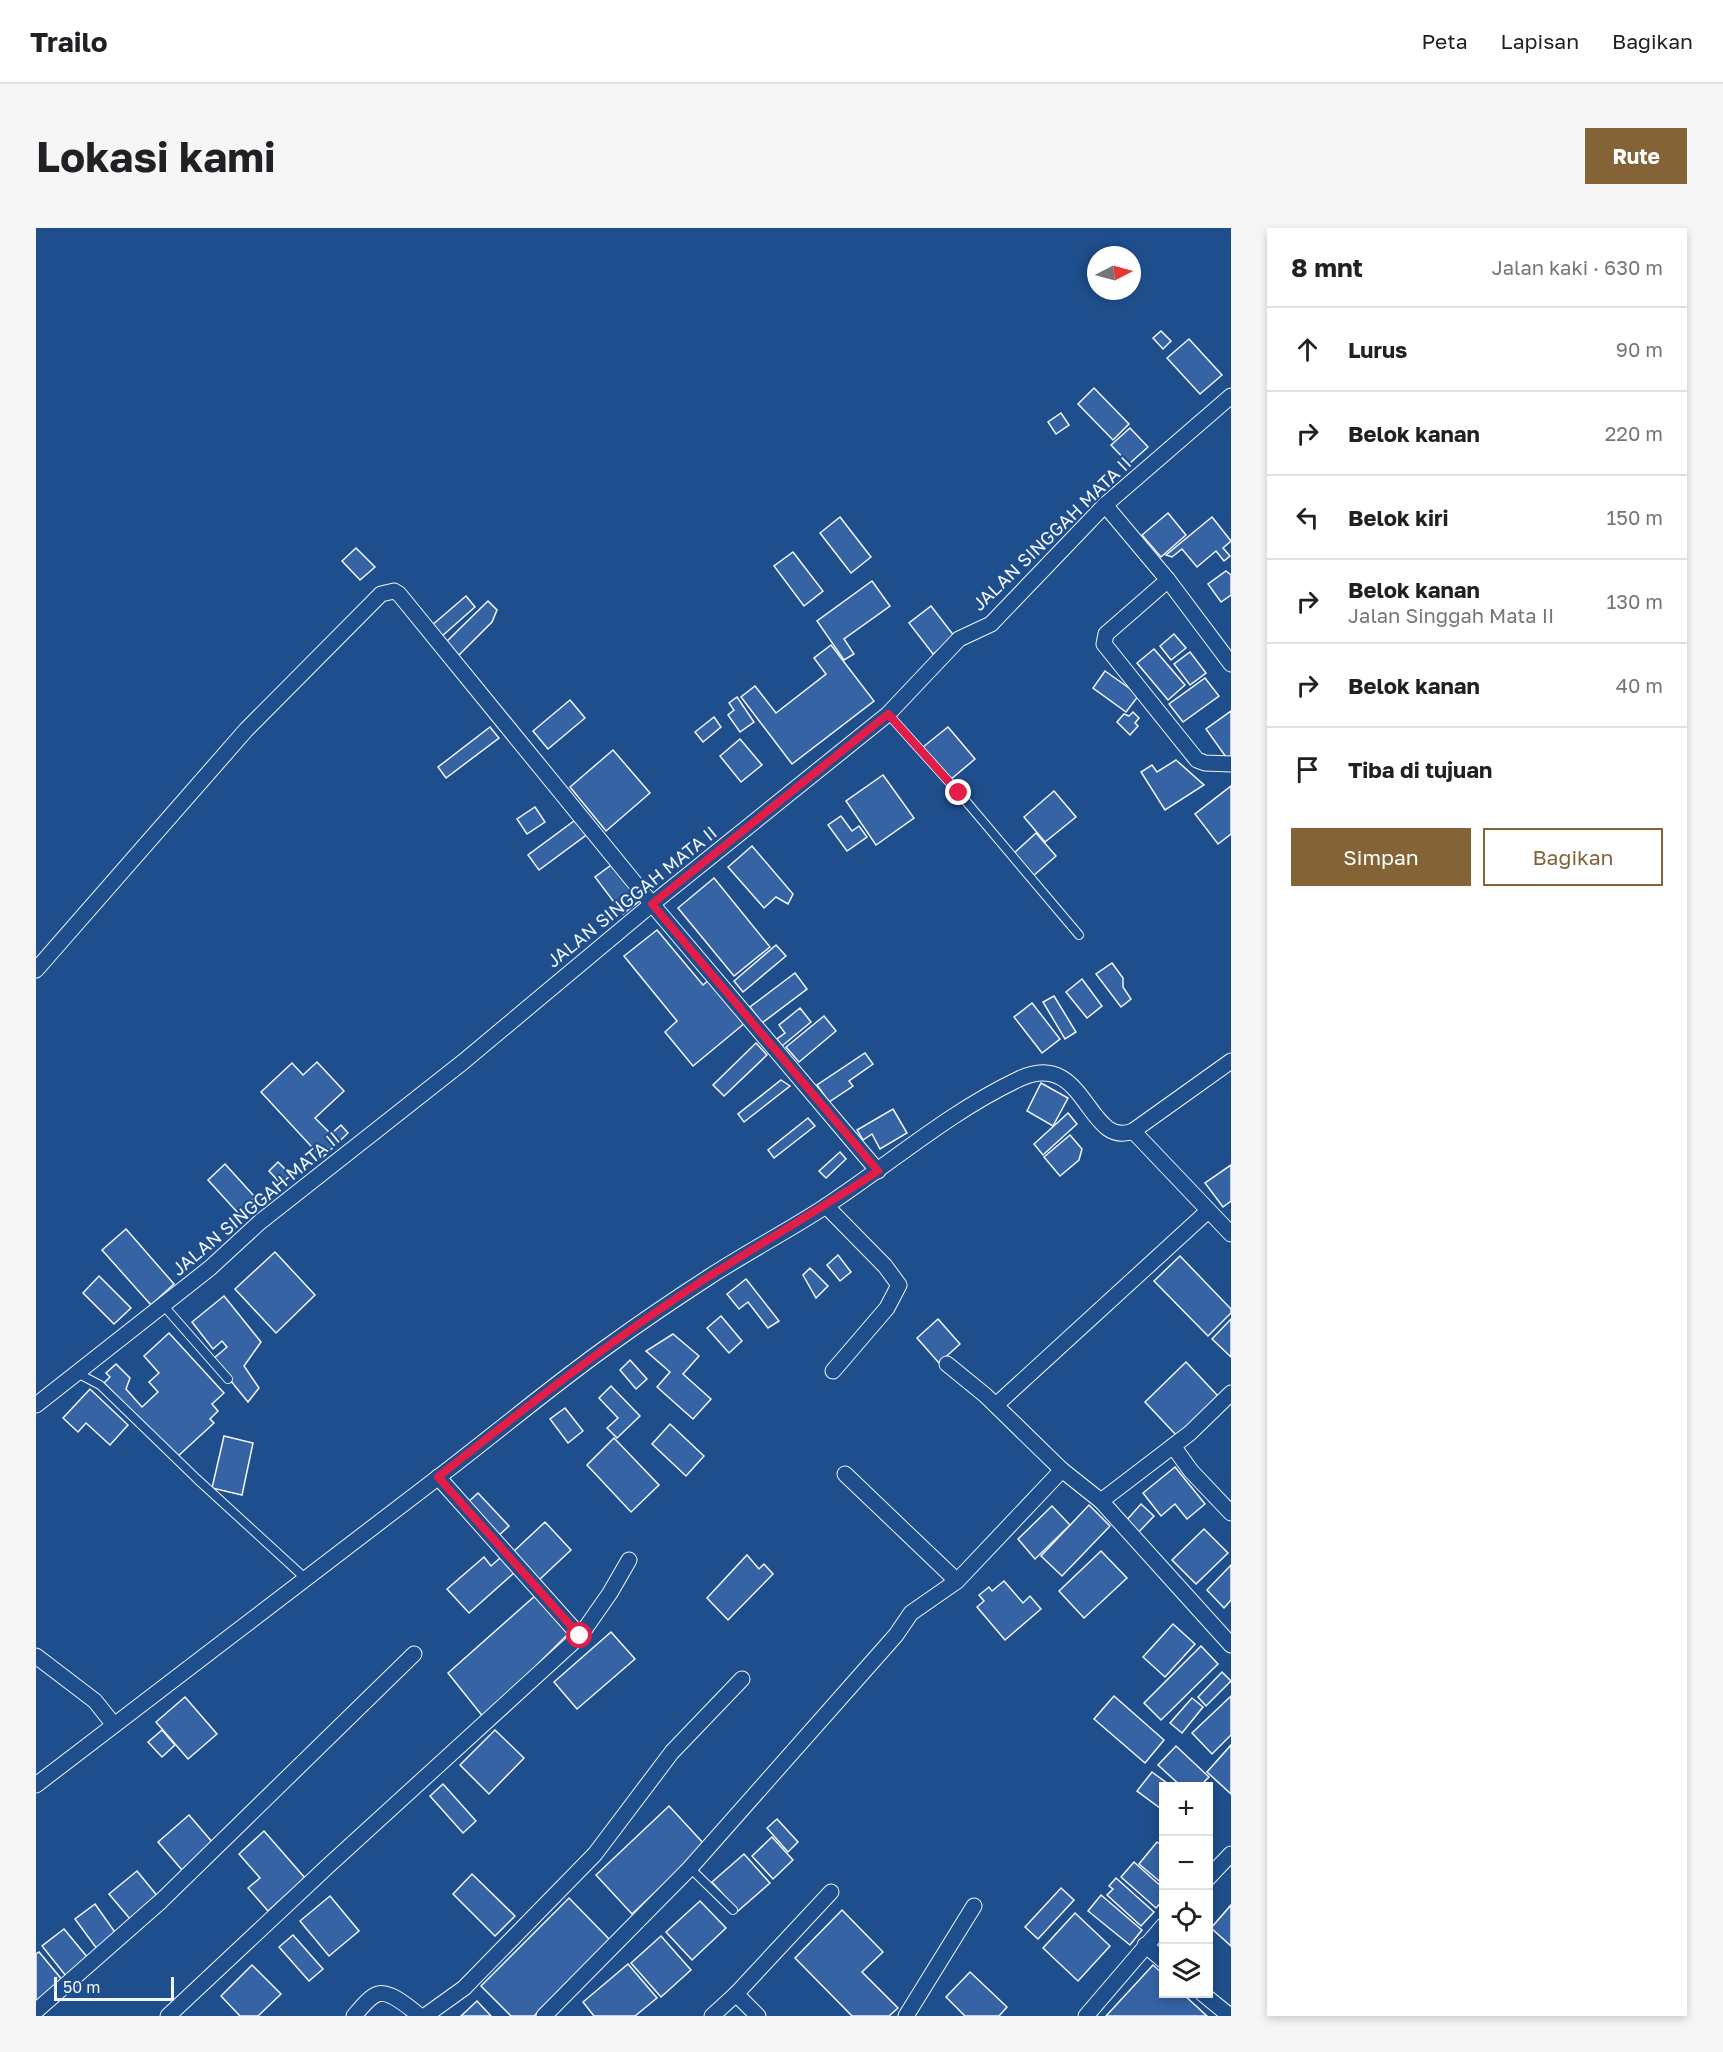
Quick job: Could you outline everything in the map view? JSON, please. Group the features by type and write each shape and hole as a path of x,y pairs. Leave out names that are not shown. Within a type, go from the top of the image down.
{"street":[{"name":"JALAN SINGGAH MATA II","path":"36,1405 210,1268 260,1222 463,1062 652,904 888,714 959,639 991,624 1106,505 1231,396"},
{"path":"1106,505 1168,580 1231,664"},
{"path":"1168,580 1107,634 1104,644 1197,760 1204,763 1231,764"},
{"path":"36,970 246,730 381,594 394,591 399,594 652,904 872,1163"},
{"path":"36,1785 110,1719 305,1578 526,1407 608,1346 708,1277 826,1206 872,1163 1019,1079 1037,1072 1049,1071 1062,1078 1105,1126 1114,1133 1124,1135 1231,1062"},
{"path":"1133,1131 1231,1234"},
{"path":"826,1206 885,1266 899,1285 887,1308 833,1371"},
{"path":"996,1405 1208,1211"},
{"path":"947,1365 996,1405 1062,1470 1101,1501 1231,1645"},
{"path":"1101,1501 1190,1433 1231,1393"},
{"path":"1173,1446 1191,1471 1231,1513"},
{"path":"544,2016 690,1868 896,1635 911,1613 957,1581 1062,1470"},
{"path":"845,1473 957,1581"},
{"path":"438,1477 580,1636"},
{"path":"168,2016 580,1636 610,1593 629,1560"},
{"path":"36,2011 161,1901 414,1654"},
{"path":"36,1656 95,1701 110,1719"},
{"path":"425,2016 464,1988 595,1854 672,1752 742,1679"},
{"path":"1213,1874 1231,1854"},
{"path":"712,2016 736,1994 831,1892"},
{"path":"906,2016 974,1906"},
{"path":"1086,2016 1159,1930"},
{"path":"1145,1945 1159,1957"},
{"path":"354,2016 376,1994 385,1993 420,2016"},
{"path":"736,1994 758,2016"},
{"path":"1208,1998 1230,2016"}],"lane":[{"path":"888,714 959,793 1079,935"},
{"path":"163,1305 228,1378"},
{"path":"76,1373 100,1385 197,1479 305,1578"},
{"path":"690,1868 733,1910"}],"building":[{"path":"1161,331 1171,341 1163,349 1153,338"},
{"path":"1189,339 1222,375 1200,394 1167,358"},
{"path":"1094,388 1129,424 1113,440 1078,404"},
{"path":"1061,413 1069,425 1056,434 1048,422"},
{"path":"1130,428 1148,447 1129,464 1111,445"},
{"path":"1168,513 1186,535 1161,557 1142,535"},
{"path":"840,517 871,557 851,573 820,533"},
{"path":"1212,517 1231,541 1223,548 1230,556 1224,561 1216,551 1197,567 1182,549 1172,557 1166,555"},
{"path":"356,548 375,567 360,580 342,561"},
{"path":"793,552 823,591 804,606 774,566"},
{"path":"1226,571 1231,575 1231,595 1221,602 1208,584"},
{"path":"872,581 890,606 844,639 854,654 844,660 817,621"},
{"path":"466,596 475,607 441,637 431,626"},
{"path":"488,601 497,610 492,622 457,657 444,644"},
{"path":"931,606 955,637 933,654 909,623"},
{"path":"1174,634 1186,648 1171,660 1160,646"},
{"path":"831,645 874,701 792,764 741,697 755,686 776,713 826,674 814,658"},
{"path":"1154,649 1185,685 1168,700 1137,663"},
{"path":"1190,652 1206,673 1190,685 1174,664"},
{"path":"1105,671 1139,695 1126,712 1093,688"},
{"path":"1205,678 1219,696 1183,722 1169,704"},
{"path":"737,697 754,722 740,732 728,715 734,710 729,703"},
{"path":"570,700 585,718 548,749 533,731"},
{"path":"1231,711 1231,764 1206,729"},
{"path":"1133,712 1139,718 1135,723 1138,726 1130,735 1117,722 1124,714 1129,716"},
{"path":"714,717 721,727 703,742 695,732"},
{"path":"490,727 499,738 446,778 438,767"},
{"path":"948,727 975,759 950,780 923,747"},
{"path":"740,739 762,765 741,782 720,756"},
{"path":"613,750 650,793 606,831 570,787"},
{"path":"1176,760 1204,785 1165,810 1141,772 1152,765 1157,772"},
{"path":"883,775 914,818 876,845 846,801"},
{"path":"1231,786 1231,834 1218,844 1195,814"},
{"path":"1054,791 1076,817 1045,842 1024,817"},
{"path":"535,807 545,822 527,834 517,819"},
{"path":"841,816 852,831 859,826 867,837 847,851 828,825"},
{"path":"578,818 589,833 539,870 528,855"},
{"path":"1036,833 1056,856 1032,877 1013,854"},
{"path":"752,846 793,894 788,904 776,897 764,908 728,867"},
{"path":"614,863 642,899 623,914 595,877"},
{"path":"714,878 770,947 734,976 678,908"},
{"path":"657,930 703,985 710,979 745,1023 693,1066 665,1032 677,1021 624,956"},
{"path":"776,945 786,956 743,992 734,981"},
{"path":"1112,963 1123,978 1123,987 1131,999 1121,1007 1096,974"},
{"path":"795,973 807,989 762,1023 750,1007"},
{"path":"1082,979 1102,1006 1087,1018 1066,992"},
{"path":"1054,996 1076,1032 1065,1039 1043,1002"},
{"path":"1032,1003 1060,1039 1042,1053 1014,1017"},
{"path":"800,1008 811,1022 782,1046 777,1039 785,1033 779,1025"},
{"path":"824,1016 836,1031 799,1062 786,1047"},
{"path":"756,1043 767,1055 724,1096 713,1085"},
{"path":"865,1053 873,1064 849,1081 853,1086 829,1102 817,1085"},
{"path":"317,1062 344,1091 315,1118 331,1134 341,1125 348,1133 322,1158 261,1092 292,1063 303,1075"},
{"path":"781,1080 790,1086 744,1122 738,1114"},
{"path":"1041,1083 1068,1098 1053,1126 1027,1111"},
{"path":"893,1109 907,1133 880,1149 872,1134 863,1140 857,1130"},
{"path":"1068,1113 1077,1124 1043,1155 1034,1144"},
{"path":"808,1118 815,1126 774,1158 768,1150"},
{"path":"1070,1135 1082,1149 1079,1160 1060,1176 1044,1157"},
{"path":"840,1152 846,1159 826,1178 819,1171"},
{"path":"278,1162 291,1175 281,1184 269,1171"},
{"path":"225,1164 255,1197 238,1213 208,1180"},
{"path":"1231,1165 1231,1201 1223,1207 1205,1183"},
{"path":"126,1229 174,1284 151,1305 102,1250"},
{"path":"275,1252 315,1295 276,1333 235,1289"},
{"path":"838,1255 851,1272 840,1281 827,1265"},
{"path":"1180,1256 1231,1309 1231,1313 1208,1336 1154,1281"},
{"path":"810,1268 828,1286 816,1298 803,1275"},
{"path":"99,1276 131,1308 114,1324 83,1293"},
{"path":"746,1279 779,1321 768,1328 748,1302 739,1309 727,1294"},
{"path":"224,1296 261,1342 244,1366 259,1388 248,1402 213,1359 227,1347 222,1341 213,1349 192,1322"},
{"path":"721,1316 742,1341 729,1353 707,1328"},
{"path":"938,1319 960,1344 939,1363 917,1338"},
{"path":"1231,1319 1231,1357 1212,1339"},
{"path":"169,1333 224,1393 212,1404 218,1411 210,1419 214,1423 177,1457 104,1383 110,1377 106,1373 116,1364 130,1378 126,1389 142,1407 158,1392 149,1382 159,1373 144,1356"},
{"path":"673,1334 699,1356 683,1374 711,1399 693,1419 657,1387 670,1372 646,1351"},
{"path":"630,1360 647,1379 636,1389 620,1370"},
{"path":"1186,1362 1218,1396 1177,1436 1145,1402"},
{"path":"611,1386 640,1416 617,1438 607,1428 618,1418 599,1398"},
{"path":"90,1389 128,1425 110,1445 86,1423 78,1432 63,1418"},
{"path":"565,1408 583,1431 568,1443 550,1419"},
{"path":"670,1424 704,1456 686,1476 652,1444"},
{"path":"224,1436 253,1443 242,1495 212,1488"},
{"path":"614,1438 659,1485 631,1512 587,1465"},
{"path":"1175,1467 1205,1504 1187,1519 1175,1504 1161,1516 1143,1493"},
{"path":"478,1493 509,1526 495,1539 465,1505"},
{"path":"1141,1504 1154,1516 1136,1535 1124,1523"},
{"path":"1089,1505 1110,1526 1062,1576 1041,1556"},
{"path":"1052,1506 1070,1525 1035,1559 1018,1539"},
{"path":"545,1522 571,1550 539,1580 513,1552"},
{"path":"1204,1529 1228,1553 1196,1584 1172,1560"},
{"path":"1101,1551 1127,1578 1084,1618 1059,1591"},
{"path":"747,1555 759,1569 764,1564 773,1574 728,1620 707,1598"},
{"path":"484,1557 491,1566 500,1558 514,1573 469,1613 447,1589"},
{"path":"1231,1565 1231,1600 1224,1608 1207,1590"},
{"path":"1004,1581 1023,1603 1030,1596 1041,1609 1005,1640 977,1607 984,1601 979,1595 989,1587 992,1591"},
{"path":"536,1595 569,1633 484,1718 448,1673"},
{"path":"1173,1624 1195,1644 1165,1677 1143,1657"},
{"path":"611,1632 635,1659 577,1709 554,1682"},
{"path":"1201,1646 1218,1664 1161,1720 1144,1703"},
{"path":"1222,1672 1231,1681 1206,1706 1198,1697"},
{"path":"1114,1696 1164,1740 1145,1763 1094,1719"},
{"path":"1231,1696 1231,1735 1212,1754 1192,1733"},
{"path":"185,1697 217,1734 188,1759 156,1722"},
{"path":"1192,1698 1203,1707 1182,1733 1170,1723"},
{"path":"162,1730 175,1745 162,1757 148,1742"},
{"path":"495,1730 524,1758 489,1794 460,1765"},
{"path":"1231,1745 1231,1794 1207,1772"},
{"path":"1176,1746 1209,1777 1204,1782 1177,1782 1158,1765"},
{"path":"1152,1772 1166,1782 1159,1782 1159,1807 1137,1791"},
{"path":"443,1784 476,1821 463,1833 430,1796"},
{"path":"669,1806 705,1845 632,1914 596,1875"},
{"path":"189,1815 213,1843 182,1870 158,1842"},
{"path":"777,1819 798,1842 788,1852 767,1828"},
{"path":"264,1831 305,1878 268,1911 248,1888 260,1878 239,1854"},
{"path":"772,1837 793,1860 773,1879 752,1856"},
{"path":"1157,1842 1159,1843 1159,1881 1139,1864"},
{"path":"744,1854 770,1883 738,1911 712,1882"},
{"path":"1134,1862 1159,1884 1159,1905 1156,1908 1121,1877"},
{"path":"137,1871 159,1898 131,1920 109,1894"},
{"path":"472,1874 515,1916 495,1936 453,1894"},
{"path":"1116,1878 1154,1912 1141,1926 1107,1895 1113,1889 1109,1886"},
{"path":"1061,1888 1074,1900 1038,1939 1025,1927"},
{"path":"1101,1895 1142,1930 1130,1945 1088,1911"},
{"path":"330,1896 359,1931 329,1956 300,1921"},
{"path":"569,1898 610,1940 534,2016 511,2016 481,1986"},
{"path":"700,1901 726,1928 692,1960 666,1932"},
{"path":"95,1904 117,1935 97,1949 75,1919"},
{"path":"1231,1905 1231,1946 1213,1930 1213,1926"},
{"path":"842,1910 883,1952 862,1972 898,2008 889,2016 852,2016 795,1958"},
{"path":"1075,1913 1110,1946 1078,1981 1043,1948"},
{"path":"64,1929 88,1958 66,1976 42,1946"},
{"path":"293,1935 323,1969 309,1981 279,1947"},
{"path":"661,1936 691,1970 661,1997 631,1963"},
{"path":"39,1952 64,1982 36,2006 36,1954"},
{"path":"628,1964 657,1998 635,2016 594,2016 583,2002"},
{"path":"252,1965 281,1994 258,2016 240,2016 221,1996"},
{"path":"1153,1965 1159,1970 1159,1998 1187,1998 1207,2016 1106,2016"},
{"path":"970,1972 1007,2007 999,2016 965,2016 946,1997"},
{"path":"477,2001 491,2016 461,2016"}],"route":[{"path":"580,1636 438,1477 608,1346 708,1277 826,1206 878,1171 866,1154 652,904 888,714 959,793"}]}
